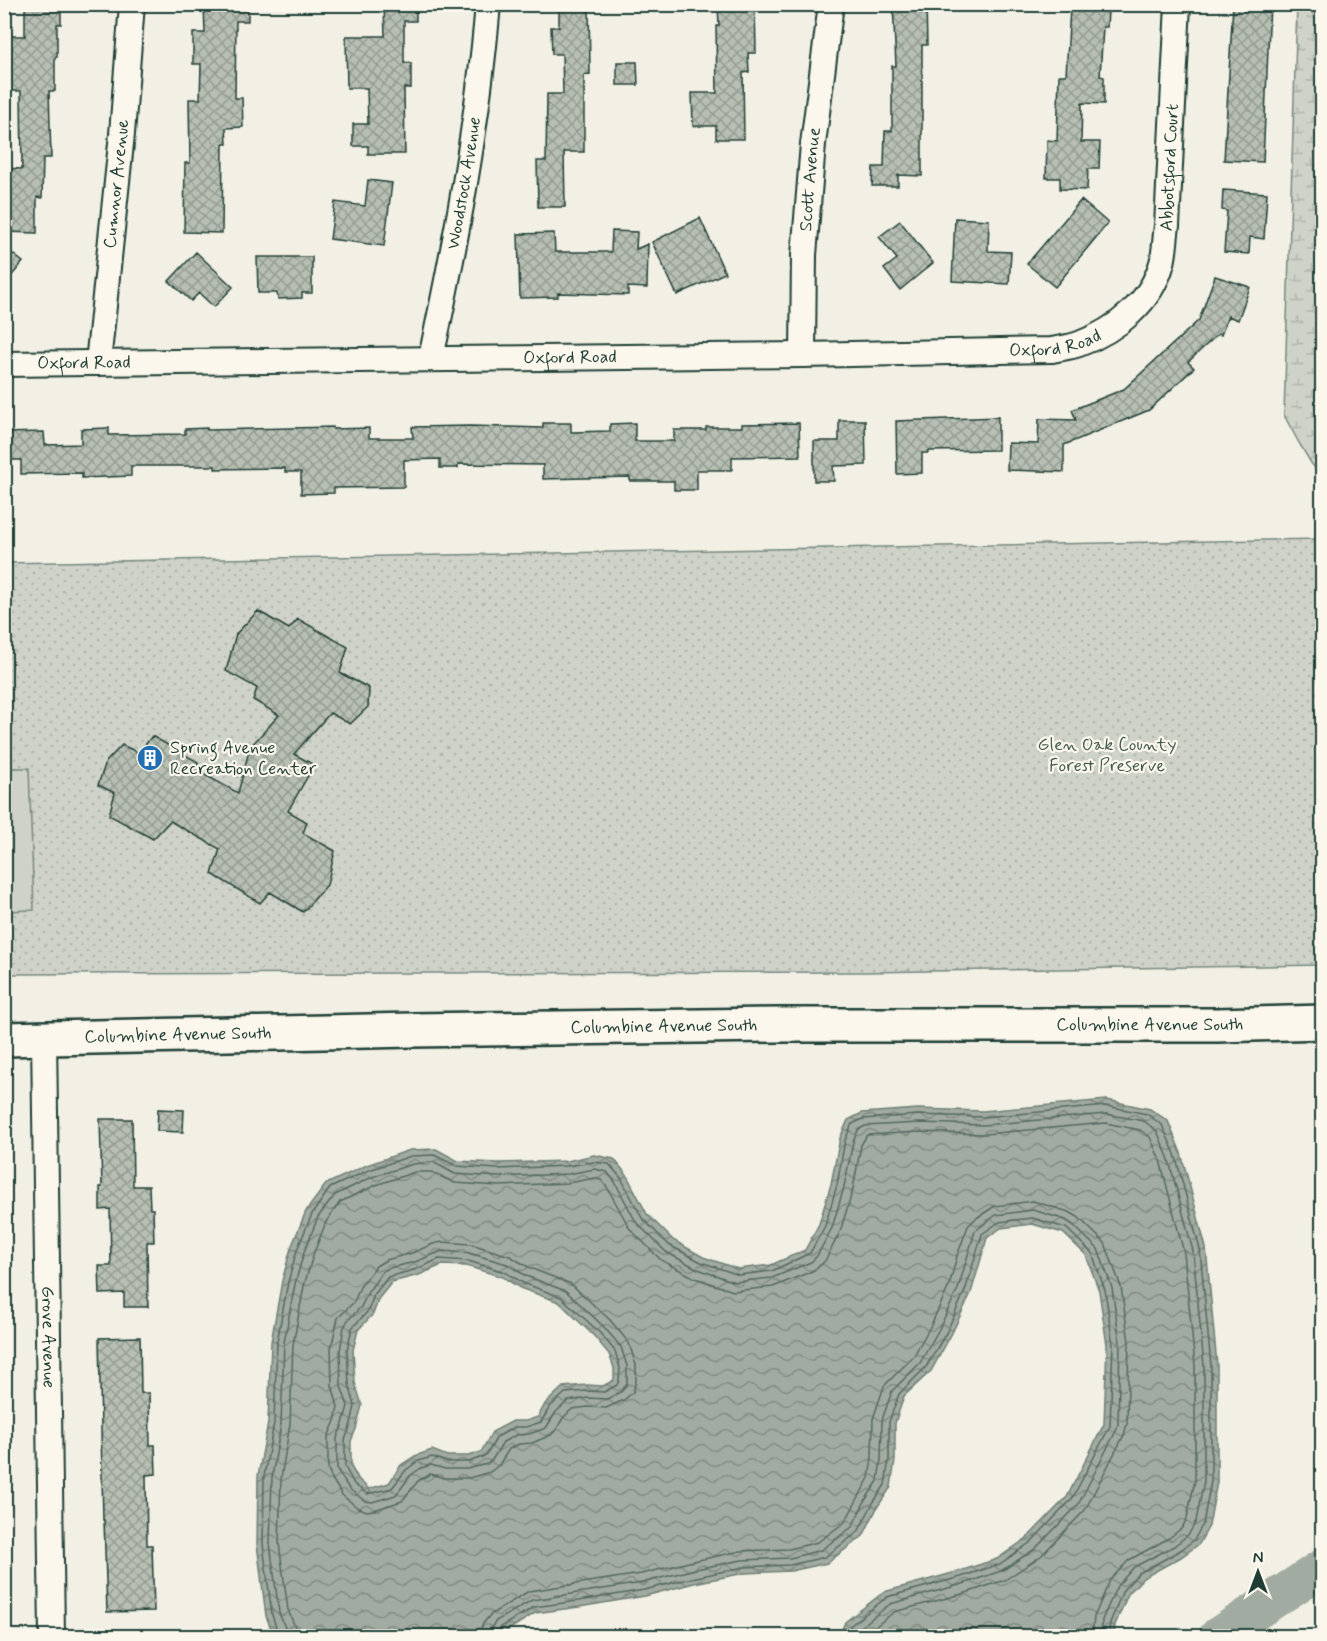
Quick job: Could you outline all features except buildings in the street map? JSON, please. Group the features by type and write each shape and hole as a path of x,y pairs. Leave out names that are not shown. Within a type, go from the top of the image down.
{"main road":[{"name":"Columbine Avenue South","path":"4,1039 721,1026 1217,1025 1323,1022"}],"street":[{"name":"Cumnor Avenue","path":"98,363 122,134 132,4"},
{"name":"Woodstock Avenue","path":"431,358 462,205 478,98 488,4"},
{"name":"Scott Avenue","path":"803,355 804,255 813,144 831,4"},
{"name":"Abbotsford Court","path":"1126,319 1152,288 1162,262 1167,226 1178,4"},
{"name":"Oxford Road","path":"4,364 1053,350 1095,337 1126,319"},
{"name":"Grove Avenue","path":"44,1037 52,1636"}],"green space":[{"path":"1297,5 1322,5 1322,477 1311,463 1284,415"},
{"name":"Glen Oak County Forest Preserve","path":"1322,539 1322,965 867,972 5,974 4,563"},
{"path":"5,768 29,768 34,910 5,911"}],"water":[{"path":"1107,1100 1150,1109 1168,1121 1181,1153 1206,1248 1217,1365 1217,1482 1209,1526 1199,1544 1143,1578 1128,1594 1115,1625 1114,1636 844,1636 841,1632 845,1622 884,1592 997,1559 1027,1538 1067,1497 1104,1424 1107,1345 1099,1291 1086,1255 1063,1233 1032,1224 1001,1228 987,1238 971,1293 951,1335 931,1371 904,1396 895,1423 895,1460 891,1487 878,1506 863,1536 827,1563 791,1571 745,1573 645,1596 535,1613 501,1636 274,1636 266,1616 257,1544 258,1476 268,1423 271,1342 282,1281 291,1248 306,1211 326,1184 367,1165 410,1150 436,1149 458,1161 498,1163 567,1161 594,1155 614,1159 626,1174 647,1214 673,1240 703,1257 738,1269 771,1265 805,1250 819,1224 831,1184 840,1138 848,1120 862,1113 918,1109 983,1111","holes":["442,1265 466,1266 503,1277 520,1288 559,1302 609,1354 614,1368 614,1380 603,1386 563,1387 545,1404 538,1417 526,1421 513,1421 492,1432 481,1452 468,1456 447,1456 432,1450 415,1456 401,1465 389,1483 369,1489 359,1480 351,1467 351,1441 362,1405 355,1383 353,1350 358,1330 373,1314 379,1298 392,1282 419,1275"]}],"waterway":[{"path":"1218,1636 1322,1568"}],"place":[{"name":"Spring Avenue Recreation Center","path":"150,758"}]}
